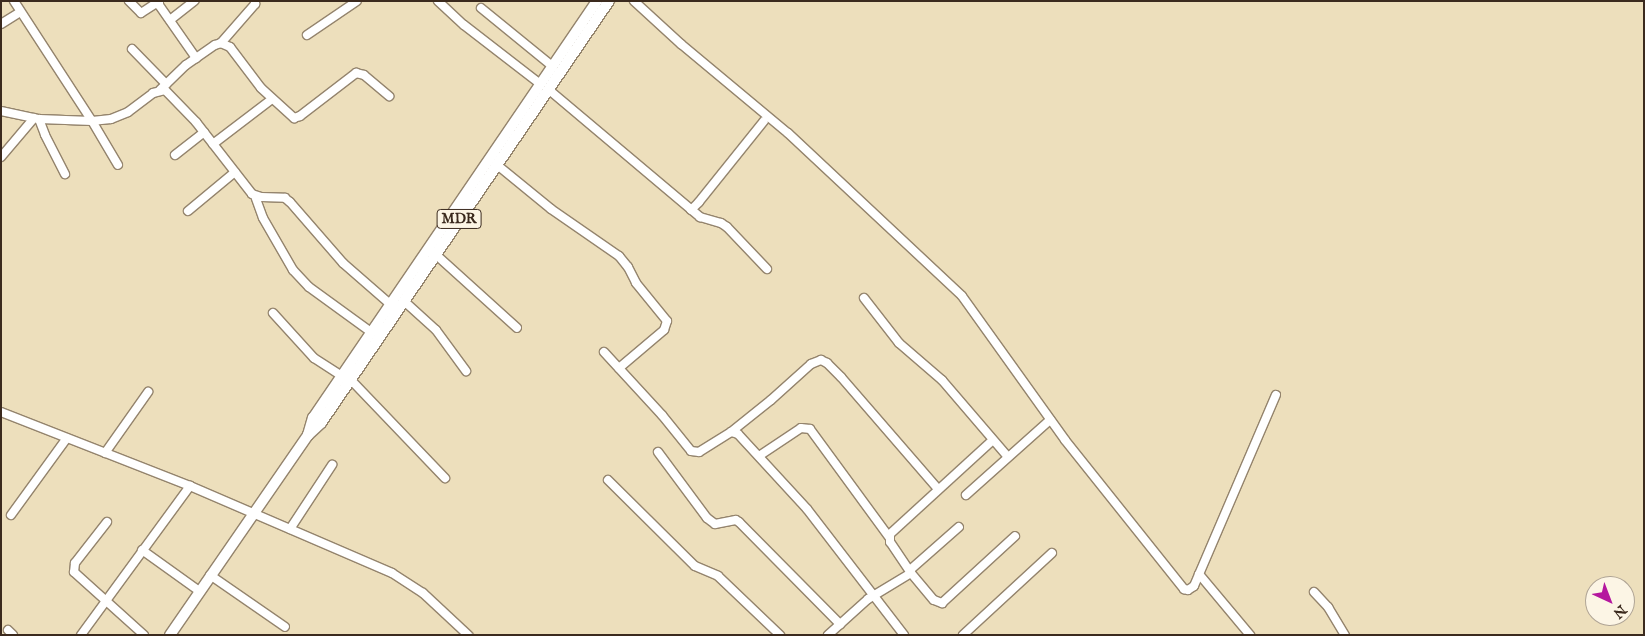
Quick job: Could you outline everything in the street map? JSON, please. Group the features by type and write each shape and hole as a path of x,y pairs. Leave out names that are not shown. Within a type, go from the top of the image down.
{"main road":[{"name":"MDR","path":"544,86 552,66 597,1"},
{"name":"MDR","path":"346,378 404,301 432,251 532,103 609,1"},
{"name":"MDR","path":"170,635 252,513 308,435 321,422 371,332 496,164 532,103"}],"street":[{"path":"14,1 92,121 118,165"},
{"path":"129,1 141,13 158,2 196,58"},
{"path":"170,20 194,1"},
{"path":"1,111 36,118 92,121 119,118 163,87 196,58 221,43 255,4 255,1"},
{"path":"307,35 357,1"},
{"path":"438,1 464,25 544,86 691,210 700,217 721,223 727,227 767,269"},
{"path":"634,1 681,44 802,145 956,290 1050,420 1184,589 1191,589 1199,574 1276,396"},
{"path":"481,8 552,66"},
{"path":"1,24 20,12"},
{"path":"221,43 230,47 272,99 290,116 296,119 350,76 360,73 388,96"},
{"path":"132,49 204,132 256,196 263,218 293,270 309,288 371,332"},
{"path":"213,144 272,99"},
{"path":"1,157 36,118"},
{"path":"36,118 65,174"},
{"path":"691,210 700,202 764,121"},
{"path":"175,155 204,132"},
{"path":"496,164 551,209 619,256 628,267 636,283 667,321 664,330 619,368"},
{"path":"188,211 235,172"},
{"path":"256,196 276,196 290,202 343,263 390,304"},
{"path":"432,251 517,328"},
{"path":"864,298 899,343 942,380 1008,457"},
{"path":"404,301 436,330 466,371"},
{"path":"273,313 314,358 346,378 445,478"},
{"path":"604,352 662,415 691,451 699,452 731,432 771,400 811,364 821,360 841,377 938,489"},
{"path":"105,453 148,392"},
{"path":"1,412 190,486 403,578 423,593 468,635"},
{"path":"966,495 1050,420"},
{"path":"758,456 800,428 810,428 889,537 911,572 934,600 942,603 1015,536"},
{"path":"731,432 738,434 807,508 872,596 904,635"},
{"path":"12,515 67,438"},
{"path":"889,537 894,529 993,440"},
{"path":"658,452 708,518 716,524 736,520 739,522 840,624"},
{"path":"290,529 332,465"},
{"path":"608,480 694,566 718,576 780,635"},
{"path":"81,635 104,601 190,486"},
{"path":"107,522 75,563 74,568 77,577 139,633"},
{"path":"828,635 872,596 911,572 959,527"},
{"path":"142,550 199,591"},
{"path":"963,635 1052,552"},
{"path":"1199,574 1250,635"},
{"path":"210,575 285,627"},
{"path":"1314,592 1328,607 1345,635"}]}
